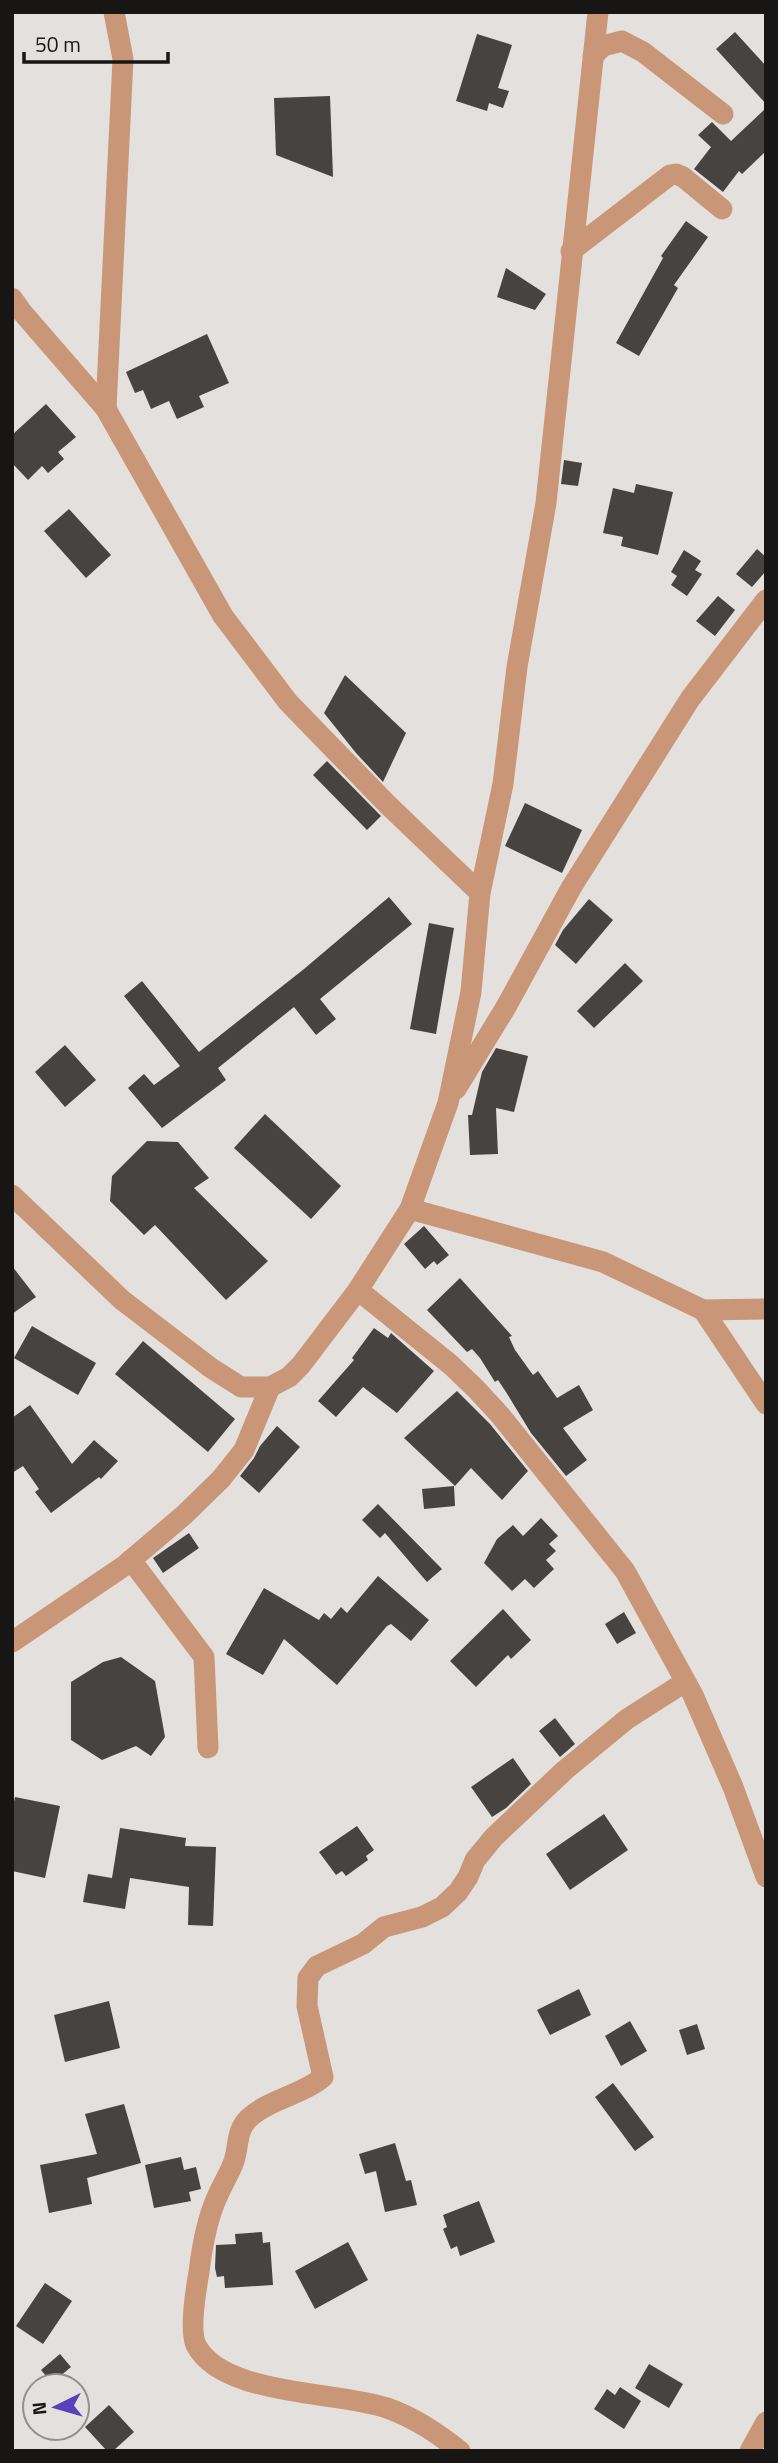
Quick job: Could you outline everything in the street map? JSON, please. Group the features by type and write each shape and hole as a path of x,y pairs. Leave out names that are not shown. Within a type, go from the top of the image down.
{"street":[{"path":"106,409 123,59 114,12"},
{"path":"12,1195 122,1300 211,1368 241,1387 270,1387 289,1377 301,1365 358,1290 410,1209 448,1103 471,992 480,893 503,784 517,667 546,503 597,23 608,12"},
{"path":"593,57 603,46 622,41 643,52 723,114"},
{"path":"571,251 670,175 683,177 722,209"},
{"path":"12,298 106,409 223,616 288,702 387,804 480,893"},
{"path":"448,1103 506,1007 571,888 690,699 766,600"},
{"path":"410,1209 603,1262 702,1310 766,1309"},
{"path":"358,1290 451,1365 500,1415 625,1571 685,1682 733,1787 766,1877"},
{"path":"702,1310 766,1405"},
{"path":"12,1642 131,1560 221,1479 244,1450 270,1387"},
{"path":"131,1560 204,1657 208,1748"},
{"path":"460,2451 427,2426 387,2408 329,2395 281,2390 237,2377 212,2365 195,2344 194,2309 200,2260 211,2216 217,2196 234,2162 240,2130 250,2117 323,2077 307,2006 307,1978 317,1966 363,1944 384,1927 422,1917 442,1907 458,1892 475,1860 494,1837 565,1770 627,1719 685,1682"},
{"path":"750,2451 766,2422"}],"building":[{"path":"735,32 766,66 766,104 716,49"},
{"path":"477,34 512,45 498,88 509,91 503,108 489,103 487,111 456,101"},
{"path":"330,96 333,177 276,155 274,98"},
{"path":"766,108 766,151 742,174 739,171 723,192 694,169 711,147 698,135 712,122 731,141"},
{"path":"686,221 708,237 674,285 678,288 639,356 616,343 663,258 661,256"},
{"path":"506,268 546,294 535,310 497,297"},
{"path":"207,334 229,383 199,396 204,407 177,419 169,401 151,409 143,390 135,393 126,372"},
{"path":"46,404 76,437 58,452 64,459 48,473 42,466 28,480 12,463 12,435"},
{"path":"564,460 582,463 578,486 561,484"},
{"path":"636,484 673,492 658,555 621,546 623,537 603,533 613,488 634,493"},
{"path":"69,509 111,555 86,578 44,531"},
{"path":"757,549 766,557 766,571 752,587 736,574"},
{"path":"684,550 701,561 695,570 702,574 687,596 671,585 677,576 671,572"},
{"path":"718,596 735,610 715,636 696,621"},
{"path":"345,675 406,733 383,782 324,713"},
{"path":"327,761 381,816 367,830 313,775"},
{"path":"525,803 582,830 562,873 505,846"},
{"path":"389,897 412,924 320,999 336,1019 316,1035 294,1007 218,1068 226,1080 162,1128 128,1088 144,1074 154,1085 180,1066 124,996 142,981 199,1052"},
{"path":"589,899 613,920 576,964 555,945 563,930"},
{"path":"429,923 454,928 436,1034 410,1029"},
{"path":"625,963 643,981 594,1028 577,1011"},
{"path":"65,1045 96,1080 65,1107 35,1072"},
{"path":"496,1048 528,1056 514,1112 496,1108 498,1154 470,1155 468,1115 472,1115 482,1072"},
{"path":"265,1114 341,1186 311,1219 234,1148"},
{"path":"147,1141 178,1142 209,1178 194,1188 268,1261 226,1300 155,1225 144,1235 110,1201 112,1176"},
{"path":"424,1226 449,1255 437,1265 434,1261 425,1269 404,1244"},
{"path":"12,1266 36,1297 12,1314"},
{"path":"460,1278 512,1336 509,1337 515,1350 533,1375 538,1371 557,1398 579,1385 593,1410 563,1428 587,1460 566,1476 531,1433 498,1380 495,1382 480,1358 472,1349 467,1352 427,1310"},
{"path":"32,1326 96,1363 78,1395 14,1358"},
{"path":"374,1328 388,1338 391,1333 434,1371 397,1413 363,1387 336,1417 318,1401 354,1360 352,1358"},
{"path":"143,1341 235,1419 208,1452 115,1374"},
{"path":"457,1391 490,1424 528,1471 502,1500 471,1468 455,1486 404,1438"},
{"path":"30,1405 72,1464 94,1440 118,1461 101,1479 99,1477 51,1513 35,1492 39,1489 23,1466 12,1473 12,1418"},
{"path":"277,1426 300,1447 259,1493 240,1476"},
{"path":"454,1486 455,1506 424,1509 422,1489"},
{"path":"378,1504 442,1569 427,1582 385,1533 380,1538 362,1520"},
{"path":"541,1518 558,1536 549,1544 556,1551 546,1560 554,1569 534,1588 525,1579 512,1591 484,1563 497,1539 513,1525 523,1536"},
{"path":"189,1533 199,1548 163,1573 153,1558"},
{"path":"378,1576 429,1620 411,1641 391,1624 387,1626 337,1685 284,1639 263,1675 226,1654 264,1588 319,1620 324,1613 331,1619 341,1607 347,1613"},
{"path":"503,1609 531,1640 511,1659 508,1655 476,1687 450,1661"},
{"path":"624,1612 636,1633 617,1644 605,1624"},
{"path":"121,1657 155,1681 165,1737 151,1756 136,1746 102,1760 71,1740 71,1682 103,1662"},
{"path":"555,1718 575,1744 560,1757 539,1731"},
{"path":"513,1758 531,1784 506,1808 492,1817 471,1787"},
{"path":"15,1797 60,1806 45,1878 12,1871 12,1811"},
{"path":"604,1814 628,1850 570,1890 546,1854"},
{"path":"357,1826 374,1850 366,1856 368,1860 346,1876 342,1871 336,1875 319,1852"},
{"path":"120,1828 186,1838 185,1846 216,1847 213,1926 188,1925 189,1887 130,1878 125,1909 83,1902 88,1874 112,1878"},
{"path":"579,1989 591,2015 550,2035 537,2010"},
{"path":"109,2001 120,2048 65,2062 54,2015"},
{"path":"630,2021 647,2051 621,2066 605,2036"},
{"path":"697,2024 705,2049 687,2055 679,2030"},
{"path":"613,2083 654,2137 635,2151 595,2097"},
{"path":"124,2104 141,2163 87,2178 92,2204 49,2213 40,2165 97,2154 85,2114"},
{"path":"395,2143 406,2181 411,2180 417,2205 385,2212 376,2171 365,2174 359,2154"},
{"path":"181,2157 184,2170 196,2167 201,2189 189,2192 191,2201 154,2208 145,2165"},
{"path":"479,2201 495,2242 460,2256 457,2246 451,2249 443,2229 447,2227 443,2215"},
{"path":"262,2232 263,2243 270,2242 273,2285 225,2288 224,2276 217,2277 215,2268 216,2245 236,2244 235,2234"},
{"path":"348,2242 368,2280 315,2309 295,2271"},
{"path":"45,2283 72,2301 43,2344 16,2326"},
{"path":"60,2354 71,2367 65,2372 41,2370"},
{"path":"649,2364 683,2384 669,2408 635,2388"},
{"path":"620,2387 641,2401 624,2429 594,2409 607,2389 615,2395"},
{"path":"109,2405 134,2432 113,2451 107,2451 91,2434 91,2422"}]}
